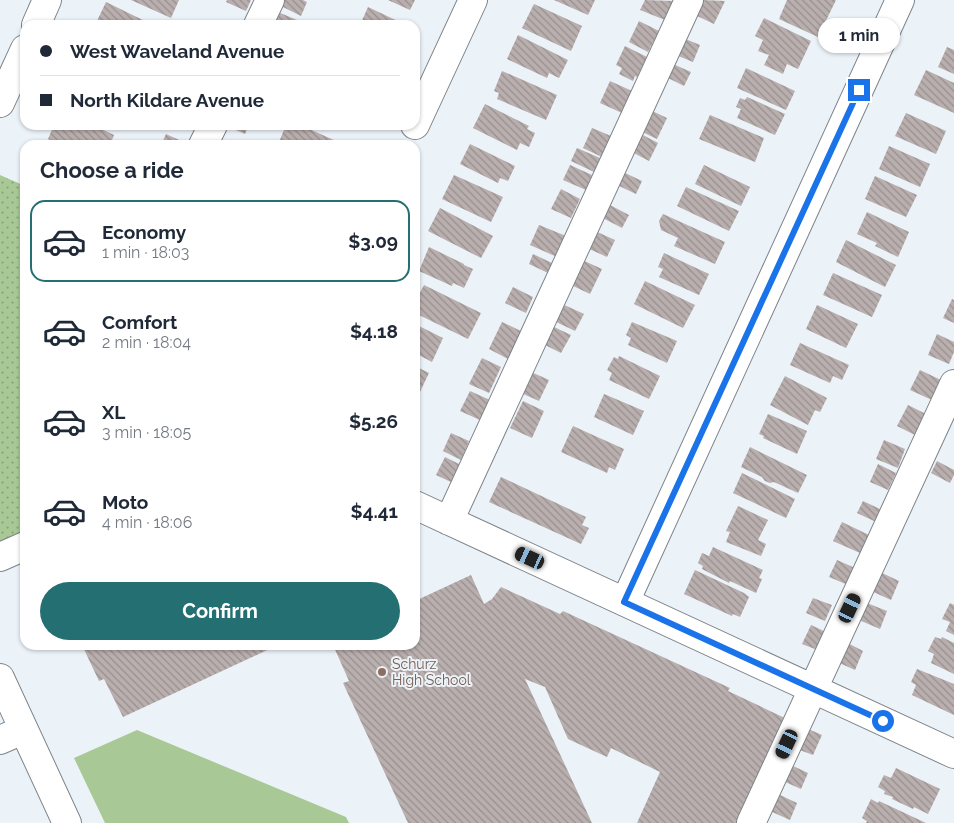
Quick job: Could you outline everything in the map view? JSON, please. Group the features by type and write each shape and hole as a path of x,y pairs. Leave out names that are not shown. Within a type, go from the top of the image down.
{"street":[{"path":"38,20 48,0"},
{"path":"260,20 270,0"},
{"path":"420,114 473,0"},
{"path":"449,521 689,0"},
{"path":"624,602 900,0"},
{"path":"0,103 20,59"},
{"path":"751,823 954,384"},
{"path":"420,507 954,754"},
{"path":"0,557 20,548"},
{"path":"0,678 12,735 67,823"}],"green space":[{"path":"0,175 20,184 20,533 0,543"},
{"path":"137,730 346,817 349,823 105,823 74,758"}],"building":[{"path":"131,0 179,0 171,18"},
{"path":"227,0 251,0 246,11 226,2"},
{"path":"281,0 303,0 307,2 301,16 279,5"},
{"path":"388,0 415,0 410,10"},
{"path":"554,0 595,0 588,15"},
{"path":"645,0 673,1 665,20 640,10"},
{"path":"702,0 725,1 714,24 695,15"},
{"path":"787,0 836,0 818,37 779,19"},
{"path":"106,2 143,20 97,20"},
{"path":"534,4 582,26 571,51 522,28"},
{"path":"368,7 395,20 362,20"},
{"path":"278,12 297,20 274,20"},
{"path":"764,18 811,41 798,69 787,64 783,74 764,65 769,55 758,51 763,40 755,36"},
{"path":"639,21 659,31 648,52 629,42"},
{"path":"518,35 568,60 559,78 549,73 547,78 507,59"},
{"path":"683,38 700,45 693,62 676,55"},
{"path":"625,46 647,57 633,81 619,74 622,68 616,65"},
{"path":"947,47 954,50 954,74 938,67"},
{"path":"673,64 691,72 684,86 666,77"},
{"path":"746,68 795,91 786,110 737,88"},
{"path":"926,70 954,83 954,113 914,95"},
{"path":"502,71 557,95 546,120 497,99 499,93 494,91"},
{"path":"610,81 632,91 622,113 600,103"},
{"path":"747,97 785,114 775,135 737,118 741,109 736,107 740,98 745,100"},
{"path":"485,104 529,126 527,129 535,133 529,147 520,143 517,150 473,128"},
{"path":"646,108 667,118 657,139 636,129"},
{"path":"906,113 946,131 936,154 895,136"},
{"path":"710,115 764,138 755,162 699,139"},
{"path":"592,128 611,136 602,157 583,148"},
{"path":"52,130 104,130 114,135 112,140 48,139"},
{"path":"236,130 247,130 245,134"},
{"path":"284,130 311,130 334,140 280,140"},
{"path":"639,133 658,143 649,161 630,151"},
{"path":"166,134 179,140 163,140"},
{"path":"470,144 515,166 508,181 500,178 498,183 460,164"},
{"path":"889,146 930,164 920,187 879,169"},
{"path":"577,148 600,158 594,172 571,161"},
{"path":"570,165 592,175 586,190 563,180"},
{"path":"704,165 750,187 741,206 695,184"},
{"path":"621,171 642,181 636,194 615,184"},
{"path":"454,175 503,197 491,222 442,199"},
{"path":"875,176 917,195 906,217 865,199"},
{"path":"686,187 739,211 729,231 677,206"},
{"path":"561,189 580,199 571,218 551,209"},
{"path":"608,204 629,215 622,228 601,217"},
{"path":"440,208 493,236 481,258 428,231"},
{"path":"867,212 909,232 898,257 875,246 877,243 857,234"},
{"path":"663,214 725,242 715,264 674,246 678,238 661,230 659,221"},
{"path":"539,225 566,236 557,257 530,245"},
{"path":"595,231 615,240 607,257 587,248"},
{"path":"846,240 896,265 885,287 836,262"},
{"path":"429,247 473,269 464,288 453,283 452,286 420,271"},
{"path":"664,253 709,274 699,295 659,277 663,269 658,267"},
{"path":"533,254 552,263 548,273 529,264"},
{"path":"580,259 602,269 590,294 569,284"},
{"path":"833,273 882,295 872,317 823,295"},
{"path":"645,281 695,305 683,328 634,304"},
{"path":"424,285 481,313 468,339 420,315 420,293"},
{"path":"513,287 533,297 526,313 505,303"},
{"path":"952,299 954,300 954,323 943,318"},
{"path":"560,303 584,314 575,331 552,320"},
{"path":"817,305 858,324 846,348 806,329"},
{"path":"502,322 525,333 512,361 489,349"},
{"path":"632,322 677,341 667,363 628,345 631,338 626,335"},
{"path":"420,326 443,338 432,362 420,356"},
{"path":"552,326 571,335 561,353 543,344"},
{"path":"937,334 954,342 954,352 949,364 928,355"},
{"path":"800,343 849,365 842,380 833,376 830,383 790,365"},
{"path":"619,356 660,376 649,399 609,380 612,373 607,370 614,357 618,359"},
{"path":"482,358 501,367 489,393 469,384"},
{"path":"420,368 429,373 420,392"},
{"path":"920,370 941,380 932,400 910,390"},
{"path":"529,371 549,380 539,401 519,392"},
{"path":"785,376 827,398 820,412 815,410 808,425 770,405"},
{"path":"470,391 490,400 480,420 460,411"},
{"path":"604,394 644,411 633,435 594,417"},
{"path":"523,401 544,411 532,438 510,428"},
{"path":"908,405 926,414 915,435 897,426"},
{"path":"768,414 807,431 797,454 763,438 764,436 759,434"},
{"path":"573,426 624,449 615,470 609,467 607,473 561,452"},
{"path":"451,433 469,441 461,460 443,451"},
{"path":"884,440 905,449 898,468 876,459"},
{"path":"750,447 807,475 798,493 774,482 765,481 762,477 741,467"},
{"path":"445,457 461,465 453,483 436,475"},
{"path":"937,461 954,470 950,483 931,473"},
{"path":"878,464 896,473 888,490 870,482"},
{"path":"742,473 795,499 786,518 733,493"},
{"path":"501,477 586,517 582,525 589,528 581,544 489,502"},
{"path":"863,501 882,510 876,522 857,513"},
{"path":"738,506 768,520 758,540 766,544 761,556 726,542 730,532 726,531"},
{"path":"842,522 869,535 860,553 833,541"},
{"path":"713,547 763,570 759,578 762,579 756,593 730,581 729,583 702,569 703,566 698,563 702,553 709,556"},
{"path":"837,560 855,568 848,585 829,577"},
{"path":"695,570 749,597 740,617 733,614 732,616 684,594"},
{"path":"878,571 899,581 891,600 869,590"},
{"name":"Schurz High School","path":"471,575 484,604 492,599 501,587 560,614 563,611 730,688 728,691 789,720 741,823 637,823 660,772 611,748 607,757 568,739 545,687 525,679 592,823 408,823 343,683 349,681 335,650 420,650 420,599"},
{"path":"813,598 832,605 825,621 806,613"},
{"path":"867,603 887,611 880,629 859,620"},
{"path":"950,603 954,605 954,635 946,631 950,622 942,619"},
{"path":"811,625 828,633 820,651 802,644"},
{"path":"935,637 941,639 942,637 954,643 954,674 931,663 934,654 928,651"},
{"path":"844,641 863,651 855,670 835,661"},
{"path":"84,650 267,650 123,717 104,679 99,681"},
{"path":"917,669 954,684 954,715 912,695 916,685 911,682"},
{"path":"806,728 822,735 813,755 797,749"},
{"path":"791,765 808,773 801,789 783,781"},
{"path":"896,768 940,789 928,814 892,799 893,797 884,794 885,791 878,787 884,775 891,778"},
{"path":"778,794 797,803 790,820 770,811"},
{"path":"871,799 926,823 866,823 867,821 862,818"}],"place":[{"name":"Schurz High School","path":"382,672"}],"route":[{"path":"859,90 624,602 883,721"}]}
